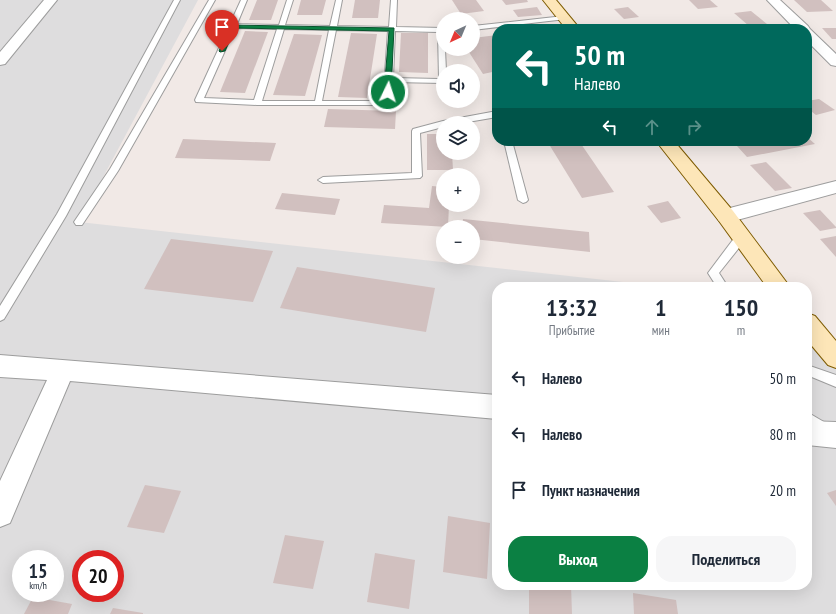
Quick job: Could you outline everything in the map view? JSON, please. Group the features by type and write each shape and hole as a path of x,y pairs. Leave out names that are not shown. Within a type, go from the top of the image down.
{"main road":[{"path":"550,0 569,24"},
{"path":"669,146 742,236 775,282"},
{"path":"812,329 836,358"}],"street":[{"path":"0,61 51,0"},
{"path":"773,0 798,24"},
{"path":"812,38 836,62"},
{"path":"726,216 836,187"},
{"path":"0,366 492,407"},
{"path":"0,513 63,370"},
{"path":"812,433 835,435"}],"lane":[{"path":"0,316 61,216 177,0"},
{"path":"79,222 114,171 212,0"},
{"path":"244,0 199,100 257,103 387,103 394,0"},
{"path":"257,103 290,0"},
{"path":"318,103 335,28 339,0"},
{"path":"509,24 564,18"},
{"path":"233,26 436,30"},
{"path":"480,27 492,26"},
{"path":"388,80 443,82 442,56"},
{"path":"480,117 492,115"},
{"path":"323,180 417,176 416,131 436,126"},
{"path":"509,146 523,200"},
{"path":"719,282 713,273 742,236"},
{"path":"812,372 836,381"},
{"path":"812,421 835,435"}],"shaded area":[{"path":"0,0 198,0 79,222 436,261 436,264 460,264 623,282 492,282 492,590 812,590 812,332 836,364 836,614 0,614"}],"building":[{"path":"257,0 278,0 271,20 249,20"},
{"path":"301,0 326,0 322,15 297,15"},
{"path":"355,0 380,0 378,18 352,18"},
{"path":"452,0 476,0 484,11 476,12 460,12"},
{"path":"502,0 527,0 528,2 506,5"},
{"path":"689,0 710,0 718,7 698,9"},
{"path":"794,0 821,0 833,11 807,12"},
{"path":"537,7 542,15 518,17 513,10"},
{"path":"628,7 639,17 624,19 614,9"},
{"path":"751,11 767,24 747,24 734,13"},
{"path":"822,28 836,28 836,39 832,39"},
{"path":"245,31 268,32 245,93 220,92"},
{"path":"351,33 377,34 367,98 338,97"},
{"path":"401,33 428,33 428,73 399,72"},
{"path":"294,34 322,35 305,96 273,95"},
{"path":"492,36 492,72 483,74 480,69 480,64 477,64 471,56 480,56 480,37"},
{"path":"819,99 835,110 816,115 812,112 812,100"},
{"path":"328,109 396,111 395,129 324,127"},
{"path":"427,134 436,134 436,160 452,160 453,168 436,168 436,170 427,170"},
{"path":"183,139 276,143 270,161 175,158"},
{"path":"550,146 582,146 614,192 582,198"},
{"path":"737,146 805,146 747,157"},
{"path":"766,162 792,188 775,191 750,165"},
{"path":"432,186 436,186 436,212 449,212 448,220 436,220 436,226 381,223 384,205 429,208"},
{"path":"282,193 340,199 335,215 275,209"},
{"path":"668,201 681,218 661,223 647,206"},
{"path":"820,210 836,228 820,231 803,213"},
{"path":"480,221 589,232 590,252 480,240"},
{"path":"836,236 836,257 820,239"},
{"path":"171,239 273,251 253,302 144,289"},
{"path":"297,267 435,288 426,332 280,308"},
{"path":"145,485 181,491 164,533 127,527"},
{"path":"836,490 836,506 827,493"},
{"path":"448,516 490,523 487,579 443,572"},
{"path":"285,535 324,541 313,589 273,583"},
{"path":"375,553 415,560 409,609 367,602"},
{"path":"529,590 571,590 572,614 529,614"},
{"path":"633,593 676,600 678,614 634,614"},
{"path":"30,602 61,602 72,604 68,614 24,614"},
{"path":"113,608 143,613 143,614 110,614"}],"route":[{"path":"222,51 233,26 392,29 388,92"}]}
